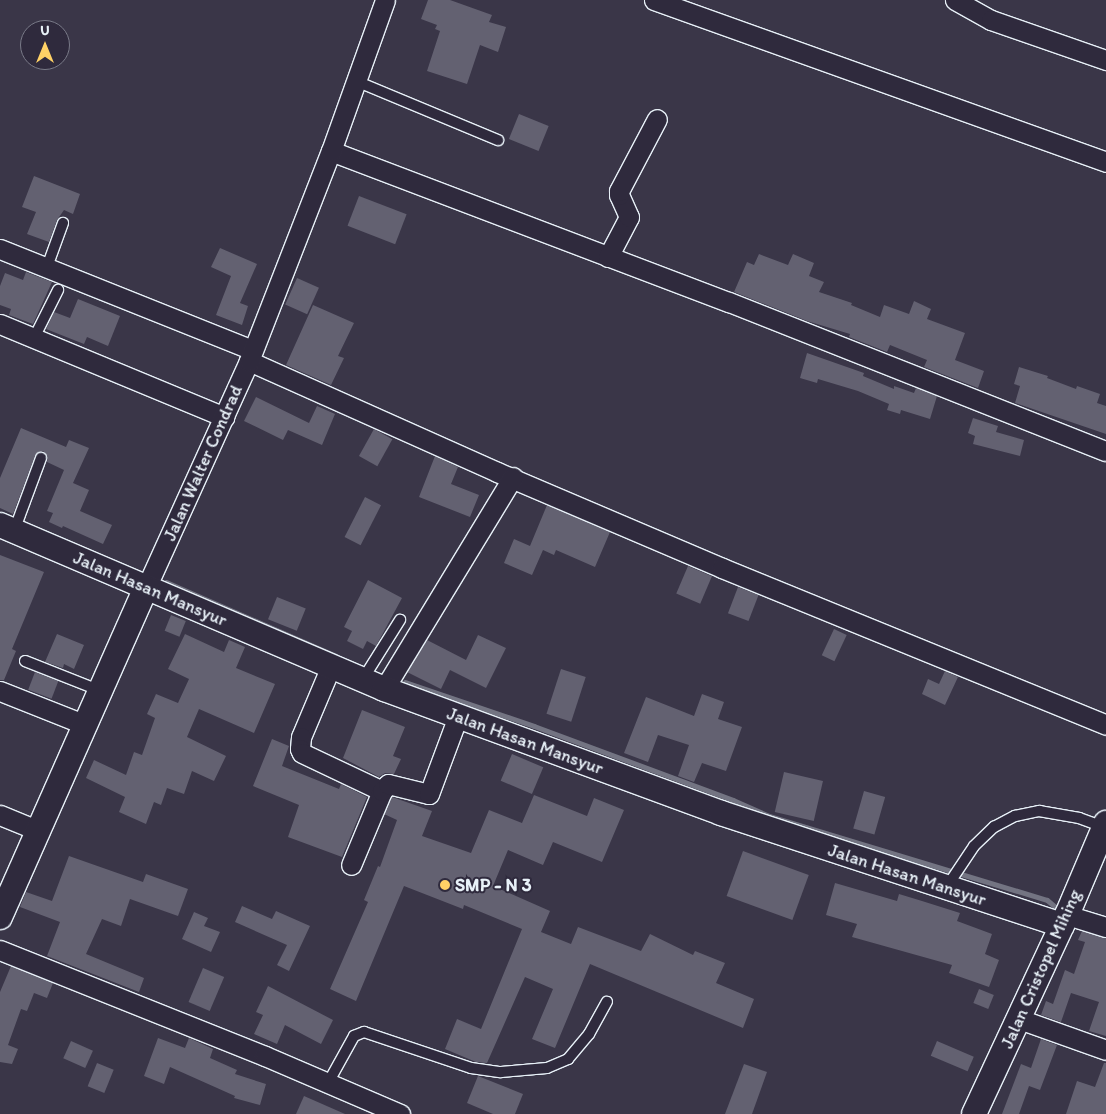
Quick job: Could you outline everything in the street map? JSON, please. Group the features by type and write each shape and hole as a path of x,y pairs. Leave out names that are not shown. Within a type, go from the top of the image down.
{"street":[{"name":"Jalan Walter Condrad","path":"0,917 251,355 331,151 385,0"},
{"path":"654,0 1106,162"},
{"path":"955,0 991,20 1106,60"},
{"path":"608,256 629,217 619,196 619,191 657,119"},
{"path":"331,151 608,256 1106,451"},
{"path":"0,249 251,355 513,477 722,568 1106,725"},
{"path":"0,324 224,417"},
{"path":"384,689 513,477"},
{"name":"Jalan Hasan Mansyur","path":"7,528 384,689 721,813 946,888 1065,920"},
{"path":"331,666 301,737 300,752 382,791"},
{"path":"0,691 86,725"},
{"path":"351,865 382,791 388,784 429,794 458,716"},
{"path":"0,815 39,831"},
{"name":"Jalan Cristopel Mihing","path":"974,1114 1065,920 1105,825"},
{"path":"1065,920 1106,927"},
{"path":"0,950 400,1114"},
{"path":"1019,1019 1106,1050"}],"lane":[{"path":"356,81 498,140"},
{"path":"47,268 63,223"},
{"path":"34,338 58,290"},
{"path":"7,528 41,458"},
{"path":"363,680 400,620"},
{"path":"25,661 101,691"},
{"path":"946,888 974,846 994,827 1015,816 1039,812 1079,818 1105,825"},
{"path":"328,1083 354,1036 364,1032 471,1068 501,1072 547,1068 568,1059 589,1034 607,1002"}],"building":[{"path":"428,0 450,0 492,15 489,22 506,27 498,52 480,45 467,84 427,71 440,31 435,29 437,25 421,19"},
{"path":"519,114 549,126 539,151 509,139"},
{"path":"34,176 80,194 73,214 64,210 57,220 49,242 27,234 36,212 22,207"},
{"path":"359,196 407,214 395,244 348,226"},
{"path":"220,248 257,264 240,303 248,306 242,325 216,315 231,276 211,267"},
{"path":"759,254 788,265 793,254 814,263 809,276 824,282 819,292 852,303 851,305 880,317 884,305 909,314 914,301 931,309 927,319 965,333 955,360 984,371 978,388 924,367 927,360 890,345 887,352 849,337 850,334 807,321 734,292 747,262 754,265"},
{"path":"26,272 52,282 33,324 9,315 11,309 0,305 0,286 5,273 23,280"},
{"path":"297,278 319,288 307,314 285,304"},
{"path":"78,299 120,316 108,346 87,337 84,344 46,329 54,312 70,318"},
{"path":"313,305 354,323 338,356 344,358 331,385 286,365"},
{"path":"807,353 864,373 863,376 894,389 894,386 914,393 916,388 937,396 930,419 901,410 900,414 887,410 889,404 858,391 818,379 817,383 800,378"},
{"path":"1019,367 1048,376 1047,378 1076,389 1077,386 1100,394 1097,403 1106,406 1106,434 1015,403 1020,386 1014,384"},
{"path":"256,397 309,423 317,406 335,414 322,445 288,430 283,440 244,421"},
{"path":"973,418 998,426 996,432 1024,440 1020,456 973,444 975,436 968,433"},
{"path":"21,428 66,447 69,440 89,448 73,483 89,490 80,511 112,525 103,544 63,526 62,528 49,522 53,513 47,511 64,470 47,462 48,456 43,451 35,456 13,514 0,508 0,478"},
{"path":"374,429 392,439 377,466 359,456"},
{"path":"435,456 458,467 451,484 479,495 470,517 419,497"},
{"path":"365,497 381,505 361,545 345,537"},
{"path":"547,505 610,532 595,567 556,550 554,555 543,550 532,575 504,563 514,539 530,546"},
{"path":"0,555 44,572 12,649 16,651 4,680 0,680"},
{"path":"688,566 712,576 700,604 676,594"},
{"path":"368,580 402,598 376,646 367,641 363,649 347,641 352,631 344,627"},
{"path":"738,587 759,595 749,621 728,613"},
{"path":"277,597 306,609 297,631 268,619"},
{"path":"171,615 186,621 179,637 165,631"},
{"path":"834,629 847,635 834,661 822,655"},
{"path":"57,634 84,645 74,669 64,664 63,668 45,662"},
{"path":"185,634 224,652 229,640 245,647 236,668 275,684 254,733 199,709 187,737 226,756 214,781 192,771 184,794 167,788 161,805 154,802 146,824 119,812 125,797 86,778 94,760 126,775 134,752 142,755 155,718 147,714 156,694 178,703 189,679 168,669"},
{"path":"478,635 506,648 486,688 450,670 441,689 407,672 427,640 466,660"},
{"path":"561,669 586,677 571,722 546,714"},
{"path":"945,671 958,677 945,705 922,694 928,679 939,684"},
{"path":"35,672 58,681 52,699 28,690"},
{"path":"702,694 724,702 718,719 742,727 726,771 702,763 694,782 678,776 689,745 658,735 648,762 624,753 646,697 694,716"},
{"path":"362,710 405,727 393,756 401,759 394,774 385,773 379,777 343,758"},
{"path":"272,739 289,746 282,766 339,789 341,784 367,797 342,857 288,837 299,805 253,786"},
{"path":"512,754 543,767 532,794 501,781"},
{"path":"784,772 823,781 814,821 775,812"},
{"path":"864,791 885,797 874,835 853,828"},
{"path":"534,795 587,816 594,798 624,810 602,862 553,842 543,865 508,850 493,886 550,911 541,932 571,944 578,927 641,951 650,934 693,955 695,951 725,963 716,983 754,999 743,1028 590,964 555,1048 532,1039 553,989 525,977 487,1063 476,1062 445,1049 457,1019 481,1029 522,929 464,905 463,909 404,886 356,1001 330,989 368,902 364,900 378,866 380,867 397,820 384,814 392,797 432,811 422,836 471,853 489,810 522,823"},
{"path":"743,851 809,875 792,920 727,896"},
{"path":"69,856 143,882 146,874 188,889 178,916 130,899 121,926 102,919 86,954 144,978 139,992 47,956 60,922 20,907 26,892 52,901"},
{"path":"835,883 897,901 899,894 960,913 957,921 992,934 985,954 999,960 989,987 949,973 952,965 852,937 857,924 826,915"},
{"path":"242,906 272,919 276,911 310,926 289,971 277,965 287,945 235,922"},
{"path":"194,912 208,918 204,926 220,932 211,952 182,939"},
{"path":"1082,931 1106,938 1106,1036 1089,1031 1099,1002 1071,993 1061,1022 1041,1015 1046,1001 1053,1004 1065,970 1074,974 1085,942 1078,940"},
{"path":"11,966 53,983 47,998 34,993 27,1011 21,1009 8,1045 18,1049 12,1064 0,1062 0,992"},
{"path":"203,968 224,977 210,1011 189,1002"},
{"path":"268,986 333,1020 321,1044 285,1025 277,1044 254,1034 263,1015 256,1012"},
{"path":"979,989 994,995 988,1009 973,1003"},
{"path":"158,1038 185,1048 189,1038 213,1049 210,1058 237,1070 235,1074 266,1084 260,1105 234,1098 235,1096 170,1067 164,1084 144,1076"},
{"path":"1041,1039 1057,1045 1040,1090 1029,1086 1019,1114 1002,1114 1021,1064 1031,1068"},
{"path":"71,1041 93,1051 85,1068 63,1058"},
{"path":"937,1041 974,1057 968,1071 931,1056"},
{"path":"97,1063 114,1070 104,1093 88,1086"},
{"path":"1104,1063 1106,1063 1106,1114 1066,1114 1077,1081 1095,1087"},
{"path":"744,1064 767,1072 752,1114 725,1114"},
{"path":"478,1076 523,1094 515,1114 493,1114 467,1103"},
{"path":"304,1096 345,1114 296,1114"}],"waterway":[{"path":"166,582 336,656"},
{"path":"405,682 534,726 733,800 769,816 1047,900 1060,911"}],"place":[{"name":"SMP - N 3","path":"445,885"}]}
